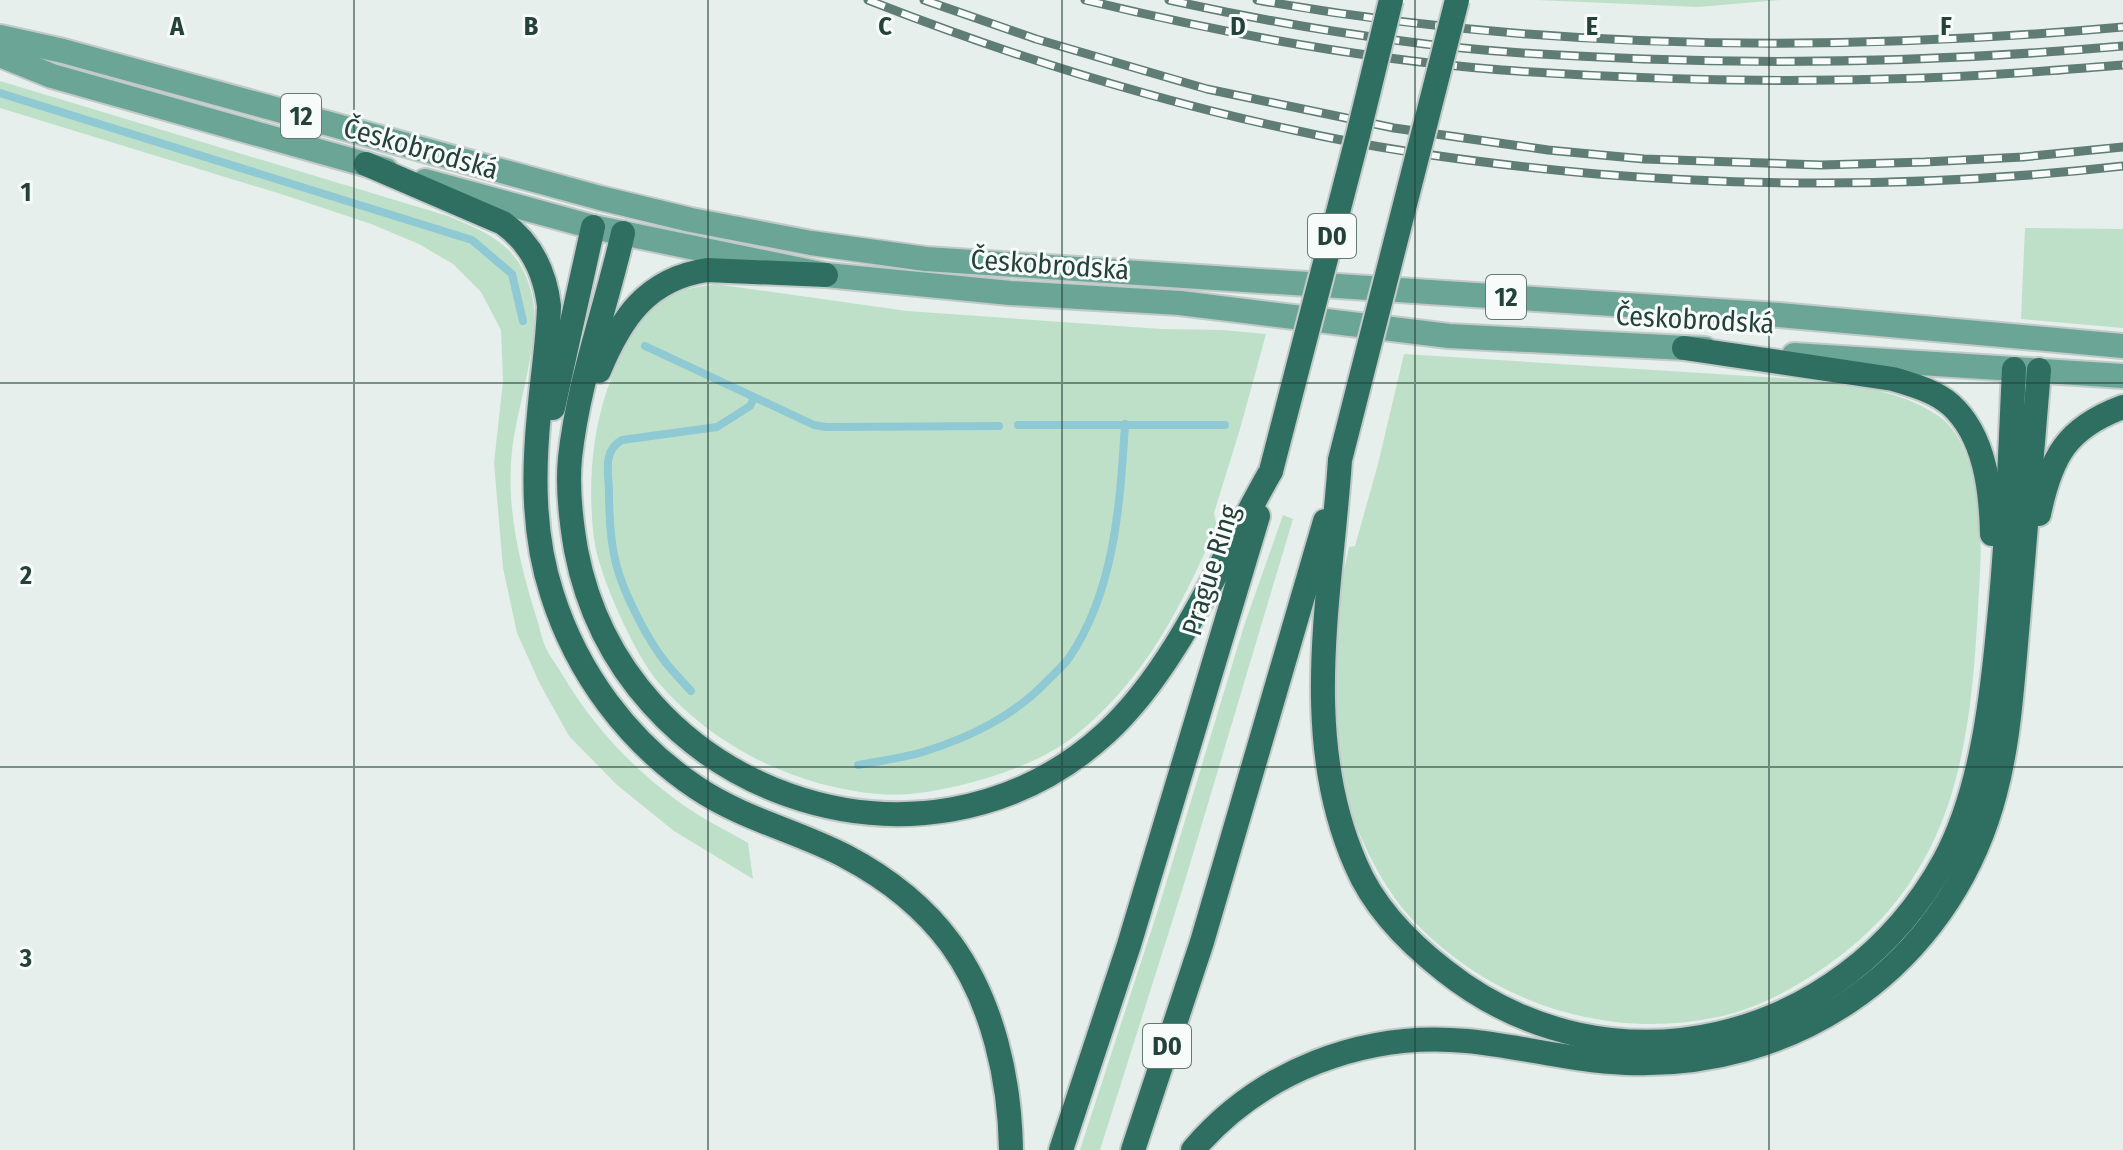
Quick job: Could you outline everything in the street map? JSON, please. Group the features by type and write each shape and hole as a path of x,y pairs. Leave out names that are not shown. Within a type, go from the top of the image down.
{"highway":[{"name":"D0","path":"1260,498 1271,471 1391,0"},
{"name":"D0","path":"1133,1150 1202,942 1332,513 1340,460 1457,0"},
{"path":"366,164 503,223 524,242 539,265 549,314 538,419 535,501 542,557 563,625 597,689 643,744 697,789 727,806 846,856 910,900 951,945 972,979 995,1042 1008,1106 1011,1150"},
{"path":"535,501 593,227"},
{"path":"623,233 578,409 569,461 573,529 582,576 597,619 623,666 651,702 696,746 761,785 822,806 876,812 929,812 985,802 1047,776 1104,735 1125,715 1159,672 1260,498"},
{"path":"569,461 608,351 634,310 655,288 671,279 707,270 826,275"},
{"path":"1684,348 1893,379 1933,394 1949,403 1961,416 1979,451 1992,513 1985,737"},
{"path":"1332,513 1323,647 1323,722 1328,770 1345,837 1357,869 1375,900 1414,946 1460,984 1523,1017 1554,1028 1644,1042 1729,1032 1793,1008 1823,992 1886,940 1925,892 1945,859 1961,823 1985,737 1992,691 2004,566 2014,369"},
{"path":"1193,1150 1225,1117 1276,1081 1337,1054 1398,1041 1435,1038 1586,1060 1665,1063 1706,1059 1758,1047 1801,1029 1847,1003 1885,974 1940,913 1980,840 1993,802 2005,751 2039,370"},
{"path":"2019,611 2042,497 2055,461 2082,427 2123,407"},
{"name":"Prague Ring","path":"1061,1150 1129,945 1260,498"}],"main road":[{"name":"Českobrodská","path":"0,37 63,51 631,206 811,243 926,259 1779,315 2123,346"},
{"name":"Českobrodská","path":"0,55 52,76 593,227 826,275 1010,293 1180,303 1449,336 2123,376"},
{"path":"593,227 600,198"},
{"path":"623,233 631,206"},
{"path":"2014,369 2017,336"},
{"path":"2039,370 2042,339"}],"green space":[{"path":"1536,0 1780,0 1698,7"},
{"path":"0,81 448,216 490,236 511,253 527,278 534,312 531,351 512,451 512,513 524,573 544,644 585,709 627,757 683,805 748,843 753,879 674,831 617,785 569,736 540,684 517,633 503,568 494,463 503,381 501,330 481,292 453,264 419,244 371,224 0,108"},
{"path":"2025,228 2123,229 2123,328 2021,319"},
{"path":"715,284 907,311 1266,334 1214,513 1217,526 1204,556 1160,639 1143,664 1102,712 1077,734 1022,766 962,785 899,795 846,790 784,772 726,742 700,723 654,677 619,614 598,558 591,502 594,445 607,390 621,355 641,321 658,303 671,295"},
{"path":"1404,354 1828,381 1887,393 1914,403 1940,417 1953,430 1963,447 1975,489 1981,555 1973,676 1956,780 1932,844 1911,881 1873,927 1825,967 1774,997 1718,1017 1675,1023 1631,1023 1588,1018 1506,990 1469,968 1435,941 1396,899 1362,839 1341,777 1335,721 1336,610 1349,547 1355,546"},
{"path":"1283,515 1293,519 1184,884 1100,1150 1080,1150 1157,913 1244,626"}],"waterway":[{"path":"0,93 472,240 512,274 523,321"},
{"path":"645,346 814,425 999,426"},
{"path":"691,691 651,642 620,576 610,527 609,455 622,440 717,427 750,406 754,398"},
{"path":"858,765 923,752 975,732 1006,715 1035,693 1069,658 1084,632 1106,575 1121,484 1125,424"},
{"path":"1018,425 1225,425"}],"railway":[{"path":"868,0 1027,57 1188,105 1372,146 1522,167 1663,178 1860,183 1992,178 2123,166"},
{"path":"924,0 1036,39 1207,89 1394,128 1548,150 1644,159 1821,165 2023,157 2123,147"},
{"path":"1085,0 1240,34 1344,52 1502,70 1713,80 1871,80 2123,65"},
{"path":"1169,0 1372,37 1462,48 1583,56 1704,61 1824,61 2004,55 2123,46"},
{"path":"1257,0 1364,17 1472,29 1580,38 1689,42 1906,41 2123,27"}]}
